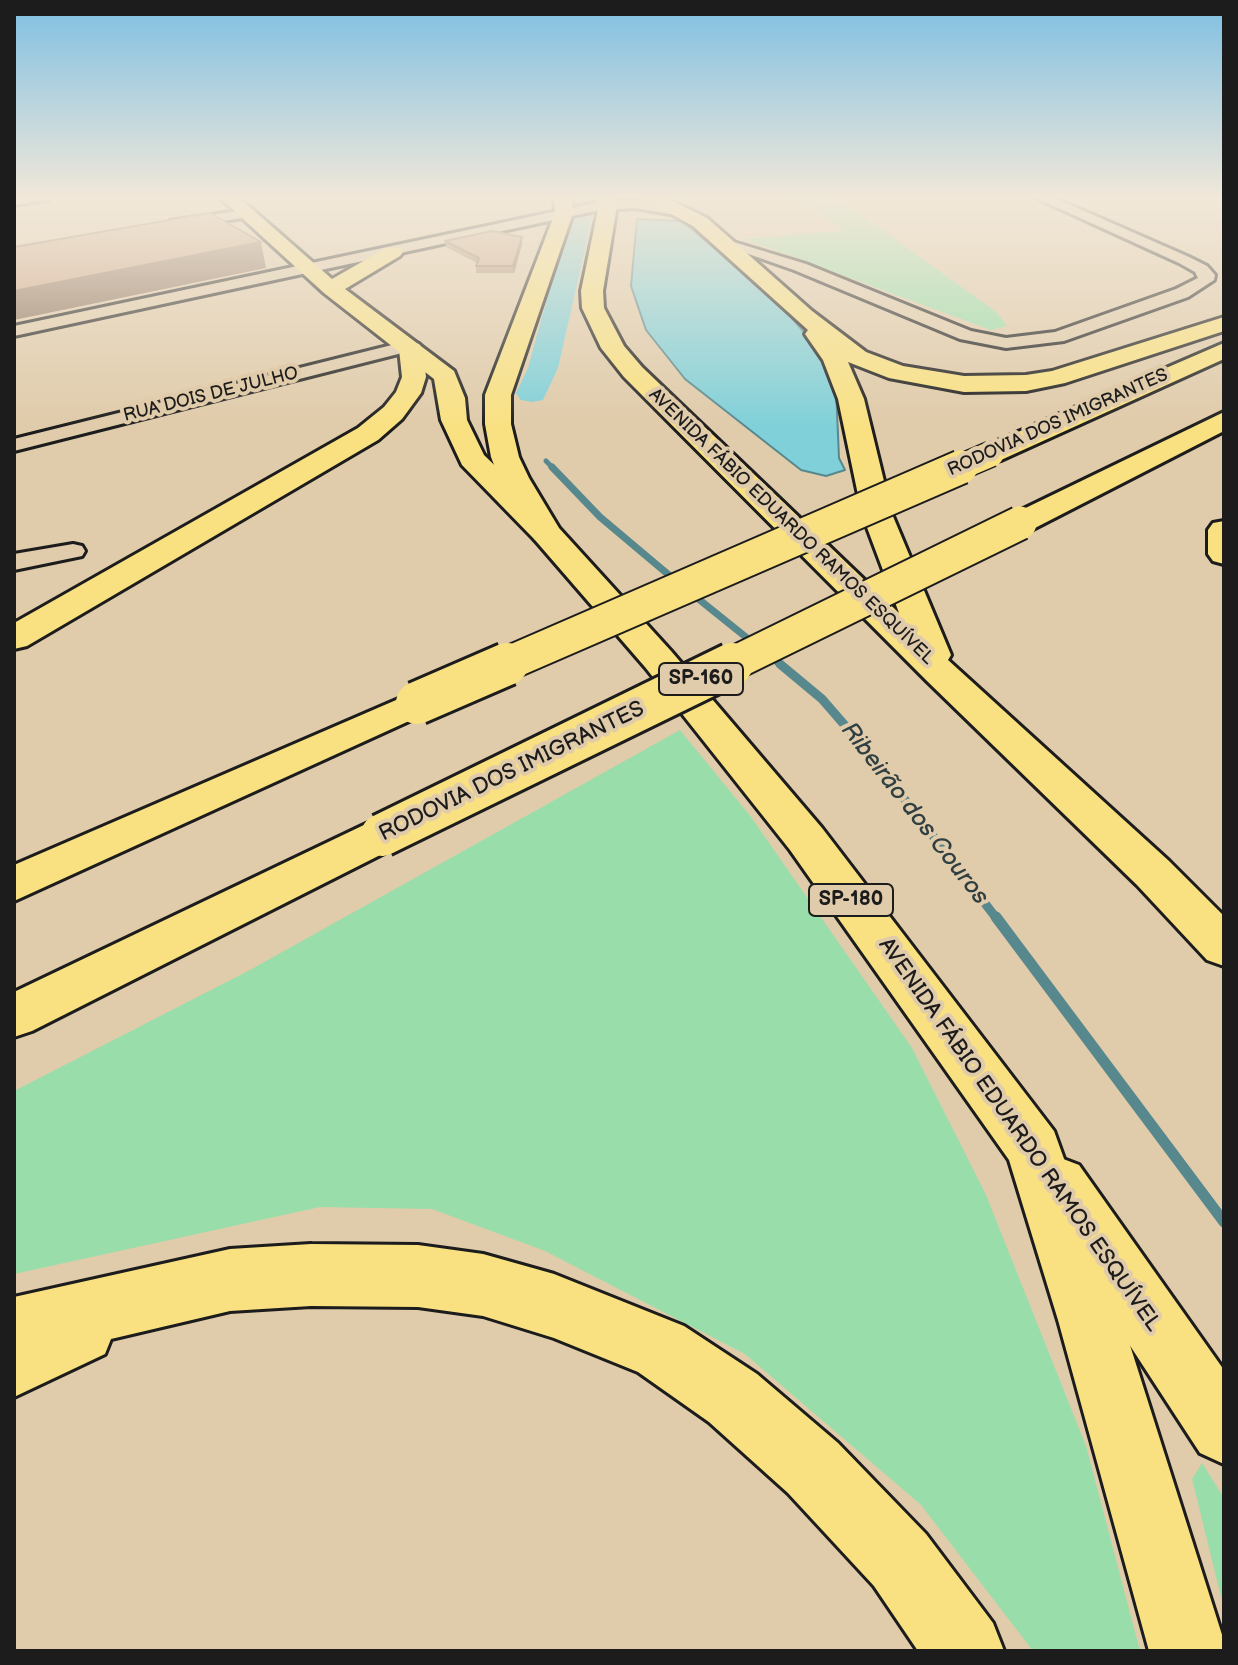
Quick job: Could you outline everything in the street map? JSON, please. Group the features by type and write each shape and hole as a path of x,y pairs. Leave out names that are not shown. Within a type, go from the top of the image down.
{"main road":[{"name":"SP-180","path":"312,274 445,376 452,398 454,420 472,459 546,533"},
{"path":"331,289 352,274"},
{"name":"AVENIDA FÁBIO EDUARDO RAMOS ESQUÍVEL","path":"538,274 498,395 498,424 505,457 546,533 658,659 806,839 1034,1149 1224,1429"},
{"name":"AVENIDA FÁBIO EDUARDO RAMOS ESQUÍVEL","path":"594,274 592,291 596,317 613,348 633,372 939,672 1153,873 1224,947"},
{"path":"761,275 804,316 857,357 875,366 929,380 986,385 1056,378 1224,324"},
{"path":"804,316 826,345 851,399 877,514 939,672"},
{"path":"14,638 368,434 393,413 408,393 414,377 409,347"},
{"name":"RODOVIA DOS IMIGRANTES","path":"14,884 417,703 1224,350"},
{"name":"RODOVIA DOS IMIGRANTES","path":"14,1016 1224,420"},
{"path":"1224,530 1224,554"},
{"path":"1153,873 1224,922"},
{"path":"1034,1149 1090,1320 1188,1651"},
{"path":"14,1329 230,1280 311,1275 418,1276 483,1285 554,1306 661,1349 733,1398 813,1468 900,1560 965,1651"},
{"path":"14,1364 138,1303"}],"street":[{"path":"14,331 290,274"},
{"path":"761,275 767,274"},
{"path":"816,274 966,335 1006,343 1058,337 1182,293 1206,280 1206,274"},
{"name":"RUA DOIS DE JULHO","path":"14,445 409,347"},
{"path":"14,562 73,551"}],"green space":[{"path":"839,274 943,274 996,312 1007,326 991,330"},
{"path":"680,730 751,817 912,1048 986,1195 1086,1446 1140,1651 1033,1651 921,1505 745,1354 545,1251 432,1209 320,1207 14,1274 14,1091 250,970"},
{"path":"1202,1463 1224,1498 1224,1609 1192,1479"}],"water":[{"path":"632,274 746,274 771,294 803,331 836,389 839,458 845,470 826,476 801,470 685,379 646,330 631,286"}],"building":[{"path":"14,274 101,274 14,291"}],"waterway":[{"name":"Ribeirão dos Couros","path":"532,393 543,368 567,274"},
{"name":"Ribeirão dos Couros","path":"546,461 552,467"},
{"name":"Ribeirão dos Couros","path":"552,467 600,517 676,581"},
{"name":"Ribeirão dos Couros","path":"691,593 757,646"},
{"name":"Ribeirão dos Couros","path":"769,655 782,666"},
{"name":"Ribeirão dos Couros","path":"780,664 822,699 868,752 997,919"},
{"name":"Ribeirão dos Couros","path":"996,917 1224,1222"}]}
